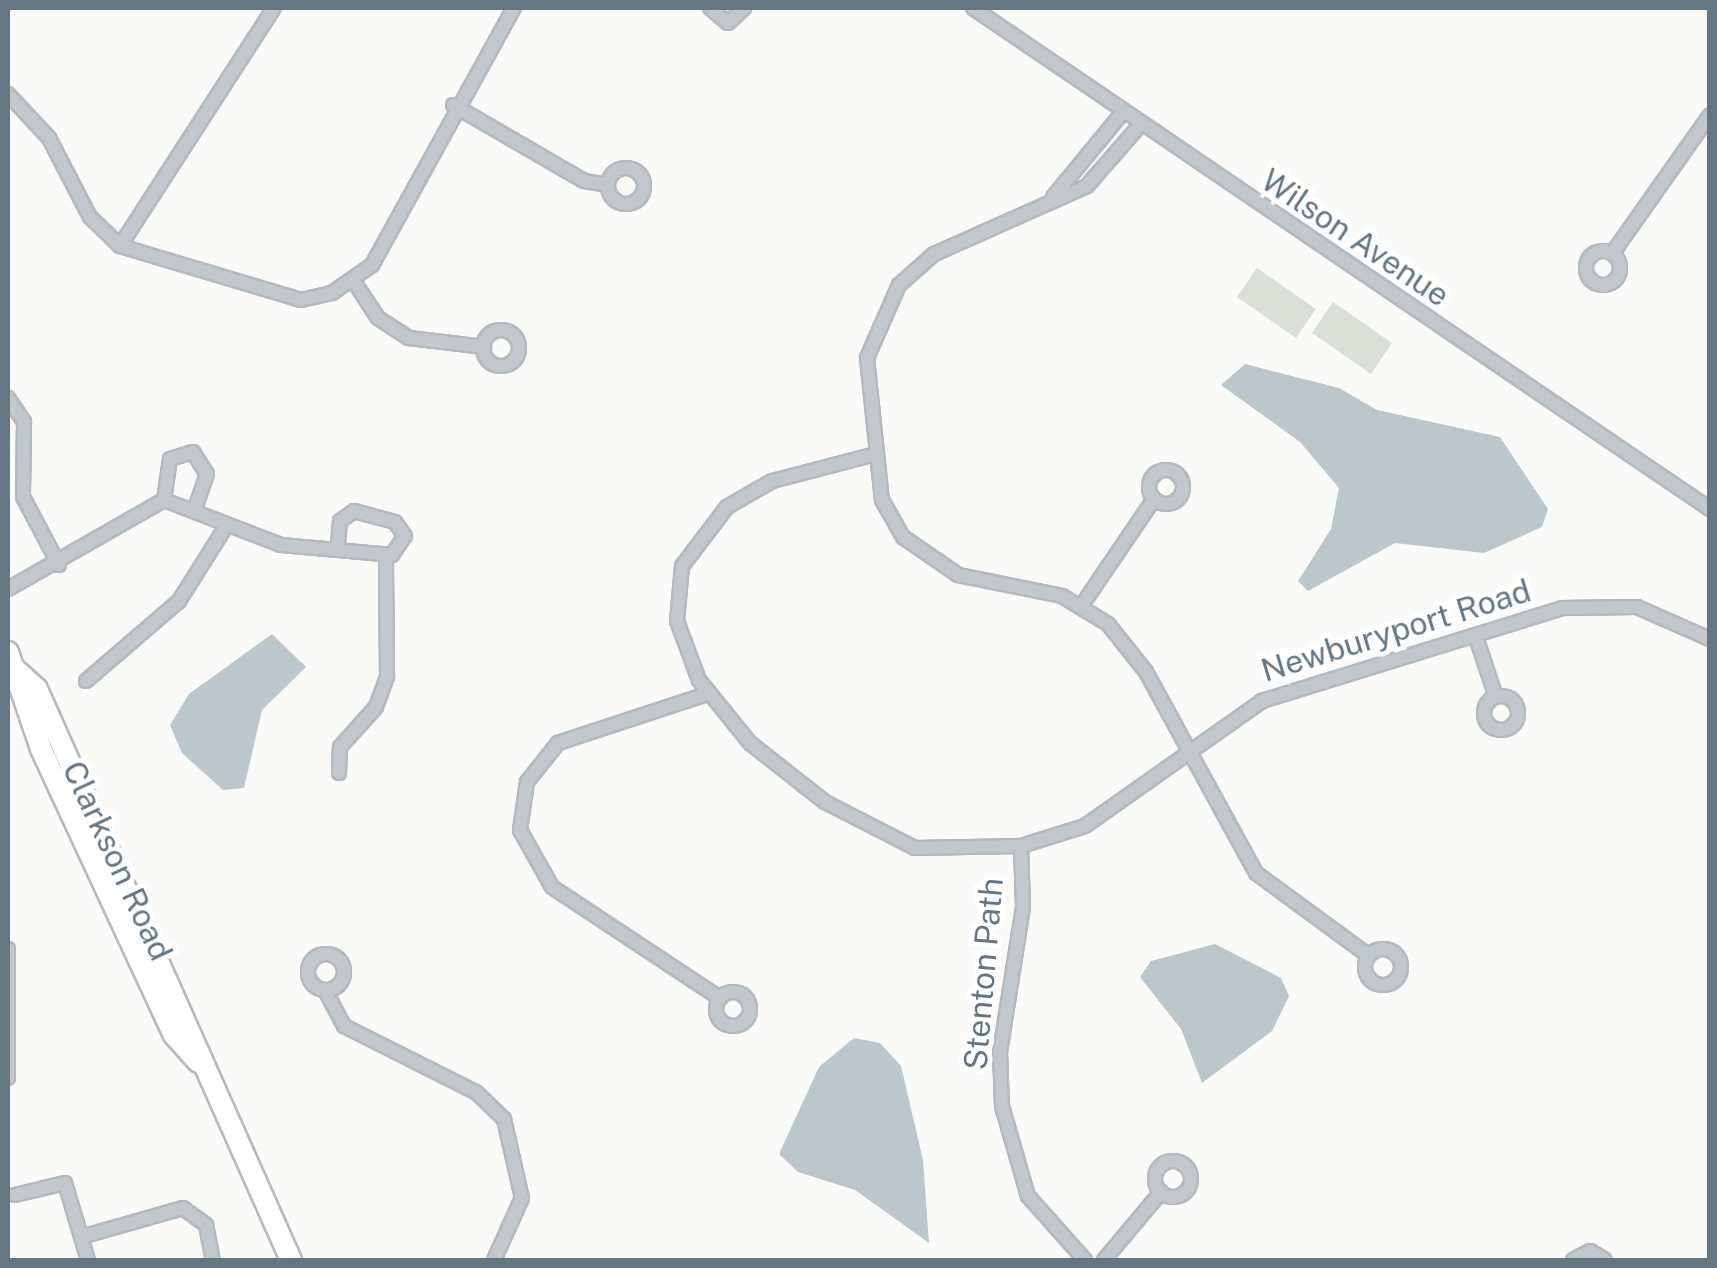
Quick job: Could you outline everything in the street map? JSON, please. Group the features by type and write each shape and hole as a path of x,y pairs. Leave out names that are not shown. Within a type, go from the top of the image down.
{"main road":[{"name":"Clarkson Road","path":"12,661 37,689 192,1025 198,1062 290,1260"}],"street":[{"path":"120,246 274,8"},
{"path":"8,94 120,246 283,298 332,293 353,280 387,240 453,104 514,8"},
{"path":"710,8 728,24 744,8"},
{"name":"Wilson Avenue","path":"973,8 1707,501"},
{"path":"453,104 584,181 608,185"},
{"path":"1053,198 1123,112"},
{"path":"1614,251 1710,115"},
{"path":"1142,124 1087,186 934,254 900,284 867,358 872,456 890,520 923,554 958,575 1082,605 1128,646 1256,874 1369,956"},
{"path":"353,280 378,318 409,338 484,347"},
{"path":"8,398 24,422 23,497 59,565"},
{"path":"164,500 170,458 193,452 207,474 194,511"},
{"path":"720,998 552,888 520,830 527,782 558,743 707,694 677,621 678,580 694,544 756,487 872,456"},
{"path":"1082,605 1154,498"},
{"path":"8,589 59,565 164,500"},
{"path":"164,500 225,528 281,545 338,545 386,555 405,544 401,527 366,514 346,514 338,545"},
{"path":"86,681 178,601 225,528"},
{"path":"338,773 340,747 376,706 387,676 386,555"},
{"name":"Newburyport Road","path":"707,694 771,762 886,836 915,848 1020,846 1086,826 1184,750 1262,701 1476,636 1610,602 1710,639"},
{"path":"1476,636 1496,697"},
{"name":"Stenton Path","path":"1020,846 1024,907 1000,1052 1002,1106 1028,1196 1085,1260"},
{"path":"8,949 8,1078"},
{"path":"325,990 344,1026 478,1093 504,1120 522,1198 494,1260"},
{"path":"14,1196 64,1183 88,1260"},
{"path":"1104,1260 1161,1192"},
{"path":"81,1237 183,1208 206,1224 213,1260"},
{"path":"1572,1260 1590,1250 1606,1260"}],"shaded area":[{"path":"1257,268 1316,309 1296,338 1237,297"},
{"path":"1333,302 1392,343 1371,374 1312,333"},
{"path":"1245,364 1339,388 1377,410 1500,437 1548,509 1542,527 1484,553 1395,543 1308,591 1298,581 1331,529 1339,488 1300,442 1221,385"},
{"path":"272,634 306,667 262,710 244,788 223,790 182,753 170,725 189,694"},
{"path":"1215,944 1281,978 1289,996 1272,1031 1202,1083 1181,1029 1140,977 1151,961"},
{"path":"854,1038 880,1043 901,1066 923,1160 929,1243 855,1190 798,1172 779,1154 819,1067"}]}
